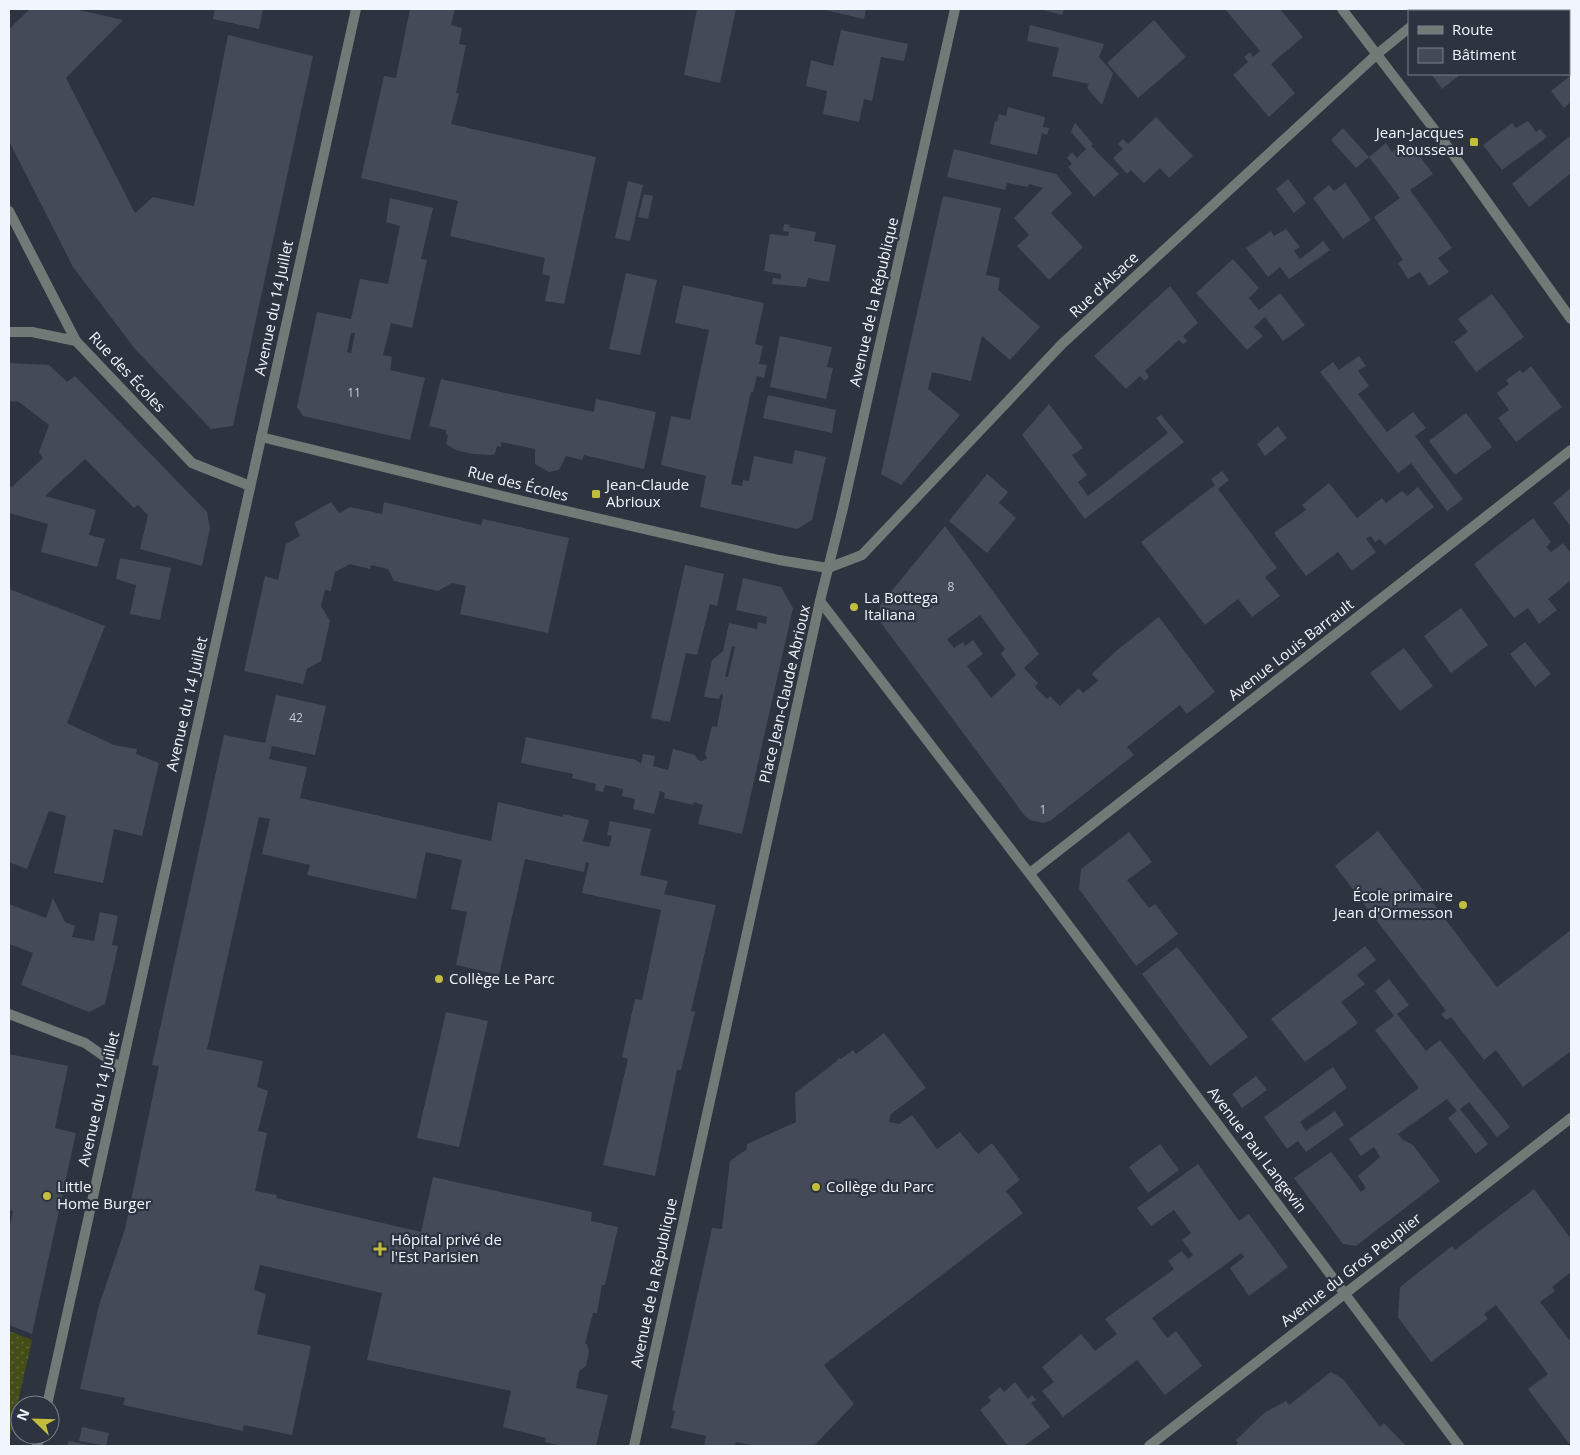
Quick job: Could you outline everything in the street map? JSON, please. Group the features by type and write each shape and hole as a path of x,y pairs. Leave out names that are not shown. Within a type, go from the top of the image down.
{"street":[{"name":"Avenue du 14 Juillet","path":"48,1395 356,9"},
{"name":"Avenue de la République","path":"820,601 955,9"},
{"path":"1342,9 1450,150 1571,320"},
{"name":"Rue d'Alsace","path":"828,568 862,555 1062,344 1376,55 1408,29"},
{"name":"Rue des Écoles","path":"9,211 76,341 192,464 250,486"},
{"path":"9,332 32,332 76,341"},
{"name":"Rue des Écoles","path":"261,437 542,506 779,560 828,568"},
{"name":"Avenue Louis Barrault","path":"1030,874 1571,450"},
{"name":"Place Jean-Claude Abrioux","path":"820,601 1030,874"},
{"name":"Place Jean-Claude Abrioux","path":"704,1126 820,601"},
{"name":"Avenue Paul Langevin","path":"1030,874 1347,1294 1459,1446"},
{"path":"9,1014 85,1043 121,1068"},
{"name":"Avenue du Gros Peuplier","path":"1149,1446 1571,1118"},
{"name":"Avenue de la République","path":"634,1446 704,1126"}],"green space":[{"path":"9,1331 32,1340 20,1395 10,1395 9,1442"}],"building":[{"path":"30,9 75,9 123,20 66,78 135,213 153,197 194,206 228,35 313,56 233,426 211,429 135,349 73,267 9,141 9,29"},
{"path":"215,9 263,9 259,29 213,19"},
{"path":"410,9 455,9 451,25 462,28 459,44 466,45 456,93 459,94 451,124 596,157 564,304 545,301 550,276 542,274 545,258 450,236 458,201 361,178 384,76 396,78"},
{"path":"697,9 736,9 720,83 684,75"},
{"path":"821,9 866,9 864,19"},
{"path":"1040,9 1064,9 1062,15"},
{"path":"1225,9 1280,9 1303,37 1271,64 1295,93 1269,117 1233,75 1248,62 1244,57 1250,52 1253,57 1260,51"},
{"path":"1154,20 1186,57 1138,98 1107,63"},
{"path":"1030,25 1104,44 1099,57 1113,73 1102,105 1087,88 1089,84 1052,76 1059,48 1027,41"},
{"path":"841,30 908,44 904,61 881,57 872,101 864,99 859,122 823,114 827,91 806,86 811,60 833,66"},
{"path":"1432,75 1460,75 1442,89"},
{"path":"1571,75 1571,102 1564,108 1551,91"},
{"path":"1008,107 1045,117 1043,127 1049,128 1047,135 1042,133 1037,155 990,144 995,121 997,122 999,114 1006,116"},
{"path":"1156,117 1193,156 1169,178 1160,168 1144,183 1131,170 1127,174 1113,158 1123,149 1118,144 1123,139 1128,144"},
{"path":"1528,121 1536,132 1540,129 1547,137 1502,170 1483,145 1512,123 1516,128"},
{"path":"1075,123 1093,144 1091,146 1119,174 1094,197 1068,167 1072,164 1067,158 1072,152 1077,158 1086,149 1071,132"},
{"path":"1343,128 1369,157 1356,168 1331,140"},
{"path":"1571,135 1571,173 1529,207 1512,184"},
{"path":"1386,143 1392,152 1398,147 1403,154 1413,147 1433,174 1410,190 1452,248 1438,258 1449,272 1429,286 1420,272 1408,279 1398,263 1403,260 1374,217 1400,198 1369,157"},
{"path":"954,149 1056,174 1072,193 1051,213 1083,247 1049,280 1017,246 1029,235 1014,218 1043,188 1029,184 1028,187 1007,183 1005,190 947,177"},
{"path":"1288,179 1306,203 1294,213 1276,189"},
{"path":"628,181 643,185 630,241 615,238"},
{"path":"1345,183 1371,220 1343,239 1313,198 1329,185 1334,191"},
{"path":"644,194 653,196 648,219 638,217"},
{"path":"943,196 1001,208 986,275 1000,278 998,290 1040,327 1010,360 982,336 971,381 932,372 928,389 960,415 901,485 881,474"},
{"path":"390,198 433,208 421,259 427,260 412,328 391,323 383,355 392,357 390,370 425,378 410,440 303,416 297,407 317,312 351,319 360,279 388,284 400,226 386,222","holes":["351,333 355,333 351,353 347,352"]},
{"path":"784,224 790,225 789,227 816,232 814,241 836,245 829,282 808,278 806,287 772,284 773,278 781,279 781,274 764,271 770,234 788,236 789,232 783,231"},
{"path":"1286,229 1300,247 1294,251 1300,259 1323,241 1330,250 1289,279 1280,267 1268,277 1246,248 1271,231 1274,236"},
{"path":"1233,259 1259,288 1249,298 1259,310 1280,293 1305,325 1283,341 1265,317 1254,327 1263,336 1247,350 1196,293"},
{"path":"626,273 657,280 640,355 609,349"},
{"path":"683,285 764,303 755,344 763,346 759,364 767,365 764,378 757,376 753,392 751,392 731,484 742,486 743,480 749,481 754,456 792,464 795,450 826,457 812,520 797,529 700,507 706,476 661,465 671,416 690,420 709,330 675,323"},
{"path":"1170,286 1198,323 1183,336 1187,341 1183,344 1179,340 1145,371 1149,377 1145,381 1140,376 1126,389 1094,356"},
{"path":"1492,294 1524,337 1476,372 1454,342 1468,332 1458,319"},
{"path":"780,336 832,347 827,367 833,368 826,399 770,387"},
{"path":"1359,356 1366,366 1358,371 1369,386 1358,394 1387,432 1413,412 1426,428 1415,436 1463,499 1447,511 1411,463 1398,473 1320,372 1333,362 1339,370"},
{"path":"9,363 49,365 67,382 75,376 207,512 210,528 202,566 140,549 148,515 138,505 134,508 85,459 45,496 96,510 89,535 105,539 97,567 41,552 48,524 9,513 9,486 12,487 43,458 39,452 49,425 19,402 9,401"},
{"path":"1531,366 1562,407 1516,442 1498,418 1509,410 1497,393 1509,384 1506,380 1520,370 1523,373"},
{"path":"441,379 594,412 596,399 656,412 644,469 584,455 582,460 566,456 559,470 549,472 535,464 535,449 501,442 501,447 497,446 495,454 492,455 472,454 456,450 446,444 448,435 446,430 429,426"},
{"path":"768,395 836,410 832,433 763,418"},
{"path":"1049,404 1083,448 1072,455 1087,475 1078,482 1088,496 1168,433 1156,418 1161,415 1184,442 1085,519 1022,435"},
{"path":"1466,413 1492,447 1455,475 1429,441"},
{"path":"1278,426 1287,438 1265,456 1257,444"},
{"path":"1222,471 1229,480 1218,489 1277,568 1265,577 1280,596 1252,617 1238,599 1205,625 1141,542 1215,485 1211,479"},
{"path":"987,474 1008,492 999,503 1016,518 987,553 949,521"},
{"path":"1329,483 1357,518 1382,498 1386,503 1402,491 1407,496 1418,487 1434,507 1385,545 1380,539 1375,542 1371,536 1366,539 1376,552 1352,571 1338,552 1306,576 1274,533 1306,510 1302,505"},
{"path":"1571,488 1571,527 1553,503"},
{"path":"331,502 339,513 350,507 382,514 384,502 481,525 483,519 569,538 548,633 460,614 466,586 452,583 438,591 394,581 388,569 371,565 370,569 350,564 335,572 331,591 325,590 321,606 330,621 321,661 307,669 303,684 244,671 265,576 278,580 286,544 300,536 294,523"},
{"path":"1533,518 1551,542 1546,547 1551,552 1563,543 1571,553 1571,580 1548,599 1557,610 1539,624 1528,608 1514,618 1474,564"},
{"path":"945,526 1039,654 1024,668 1038,683 1035,687 1047,699 1050,696 1060,706 1079,688 1083,693 1098,681 1092,674 1116,651 1159,617 1215,692 1187,714 1180,705 1127,747 1134,755 1050,821 1043,823 1030,820 1025,816 878,619 880,605","holes":["980,615 1005,649 1001,654 1016,675 991,698 967,666 983,654 973,640 965,646 963,642 954,648 947,639"]},
{"path":"120,558 171,568 160,620 130,614 136,585 116,579"},
{"path":"685,565 724,574 717,606 710,604 697,655 686,653 670,722 651,718"},
{"path":"743,578 781,587 793,608 742,834 698,824 703,805 694,802 693,805 664,798 665,793 660,791 654,814 633,809 635,799 622,796 623,789 605,785 603,792 595,790 596,784 572,778 573,774 521,763 526,737 636,760 641,764 643,754 655,756 653,766 668,770 673,749 695,755 698,760 702,761 707,758 705,754 712,726 717,727 723,695 721,694 719,699 704,697 712,660 723,651 729,623 757,629 758,622 766,624 767,617 736,610","holes":["732,646 735,647 728,677 725,677"]},
{"path":"9,589 105,626 67,723 114,745 137,749 136,754 159,763 142,836 114,829 103,883 54,873 66,816 49,811 27,869 9,862"},
{"path":"1461,608 1488,645 1451,673 1424,636"},
{"path":"1525,642 1551,674 1535,687 1510,654"},
{"path":"1404,648 1433,686 1400,711 1370,673"},
{"path":"276,695 326,706 315,755 272,746 269,759 307,767 300,798 491,841 498,802 563,817 563,814 589,820 583,841 609,847 612,836 607,835 610,821 651,829 640,875 668,881 664,894 716,905 691,1011 695,1012 681,1070 677,1070 655,1176 603,1165 628,1059 622,1057 635,999 642,1000 661,910 582,893 589,863 586,862 584,872 525,859 499,975 456,965 467,912 451,909 462,860 426,852 416,899 307,875 310,865 262,854 270,819 259,817 207,1049 263,1061 257,1087 268,1091 258,1131 267,1133 255,1191 277,1195 276,1198 421,1232 433,1177 592,1212 591,1221 618,1227 605,1285 602,1285 597,1313 593,1313 585,1344 587,1344 589,1352 586,1366 579,1371 576,1388 608,1395 596,1446 562,1446 545,1442 546,1438 503,1427 511,1391 367,1360 382,1293 260,1265 254,1290 266,1294 257,1334 311,1346 292,1435 244,1425 243,1431 123,1405 125,1398 80,1389 99,1305 125,1229 159,1066 152,1065 224,735 265,743"},
{"path":"1378,831 1497,987 1571,930 1571,1051 1523,1087 1496,1050 1484,1060 1451,1017 1446,1020 1441,1014 1446,1011 1335,866"},
{"path":"1129,832 1152,862 1127,880 1149,908 1155,904 1178,934 1136,966 1079,889 1081,869"},
{"path":"53,898 65,922 75,926 72,937 94,941 100,912 118,916 112,945 118,946 105,1004 89,1012 21,985 33,953 9,944 9,904 46,918"},
{"path":"1365,946 1376,960 1357,975 1365,984 1341,1002 1358,1023 1305,1062 1271,1019"},
{"path":"1177,947 1248,1037 1210,1066 1142,974"},
{"path":"1389,979 1409,1005 1397,1014 1426,1051 1440,1040 1510,1127 1497,1137 1469,1102 1460,1109 1488,1144 1476,1154 1448,1118 1457,1111 1447,1099 1398,1134 1402,1139 1413,1145 1440,1181 1356,1246 1343,1244 1294,1178 1331,1152 1361,1192 1366,1188 1358,1176 1380,1157 1374,1147 1361,1156 1349,1139 1419,1088 1375,1030 1394,1016 1375,991"},
{"path":"446,1012 488,1021 459,1147 417,1138"},
{"path":"884,1033 926,1088 891,1114 889,1122 899,1124 912,1115 937,1149 960,1132 978,1154 992,1143 1020,1180 1006,1191 1023,1213 824,1365 854,1404 814,1446 756,1446 736,1442 735,1446 704,1446 706,1436 671,1428 675,1411 672,1410 712,1228 722,1229 730,1161 747,1149 747,1144 796,1122 795,1093 837,1061 838,1058 841,1059 853,1050 856,1054"},
{"path":"9,1054 68,1066 55,1128 76,1133 32,1334 9,1325 9,1230 13,1211 9,1210"},
{"path":"1333,1067 1347,1088 1300,1122 1306,1131 1335,1111 1344,1125 1306,1152 1298,1141 1287,1149 1264,1117"},
{"path":"1256,1076 1267,1090 1242,1108 1232,1094"},
{"path":"1160,1144 1179,1170 1148,1193 1129,1167"},
{"path":"1198,1164 1239,1221 1249,1214 1288,1267 1249,1296 1230,1268 1244,1257 1241,1253 1152,1318 1167,1338 1176,1331 1202,1366 1165,1395 1137,1360 1063,1417 1042,1391 1054,1382 1042,1367 1081,1334 1095,1351 1117,1334 1105,1319 1174,1269 1168,1261 1182,1251 1188,1259 1193,1255 1182,1240 1191,1233 1174,1210 1151,1226 1137,1208"},
{"path":"1534,1189 1571,1239 1571,1272 1552,1287 1555,1291 1540,1302 1571,1342 1571,1446 1528,1389 1548,1374 1496,1305 1484,1314 1488,1319 1431,1362 1398,1317 1400,1287 1452,1246 1455,1250"},
{"path":"1331,1372 1343,1379 1380,1427 1384,1423 1406,1446 1235,1446 1238,1443 1236,1440 1264,1413 1286,1401 1289,1405"},
{"path":"1015,1382 1028,1399 1032,1395 1036,1400 1031,1403 1050,1427 1024,1446 1008,1446 980,1410 991,1401 988,1397 1000,1387 1004,1392"},
{"path":"82,1427 109,1433 106,1446 79,1441"},
{"path":"69,1441 89,1445 89,1446 67,1446"}],"place":[{"name":"Jean-Jacques Rousseau","path":"1474,142"},
{"name":"Jean-Claude Abrioux","path":"596,494"},
{"name":"La Bottega Italiana","path":"854,607"},
{"name":"École primaire Jean d'Ormesson","path":"1463,905"},
{"name":"Collège Le Parc","path":"439,979"},
{"name":"Collège du Parc","path":"816,1187"},
{"name":"Little Home Burger","path":"47,1196"},
{"name":"Hôpital privé de l'Est Parisien","path":"380,1249"}]}
